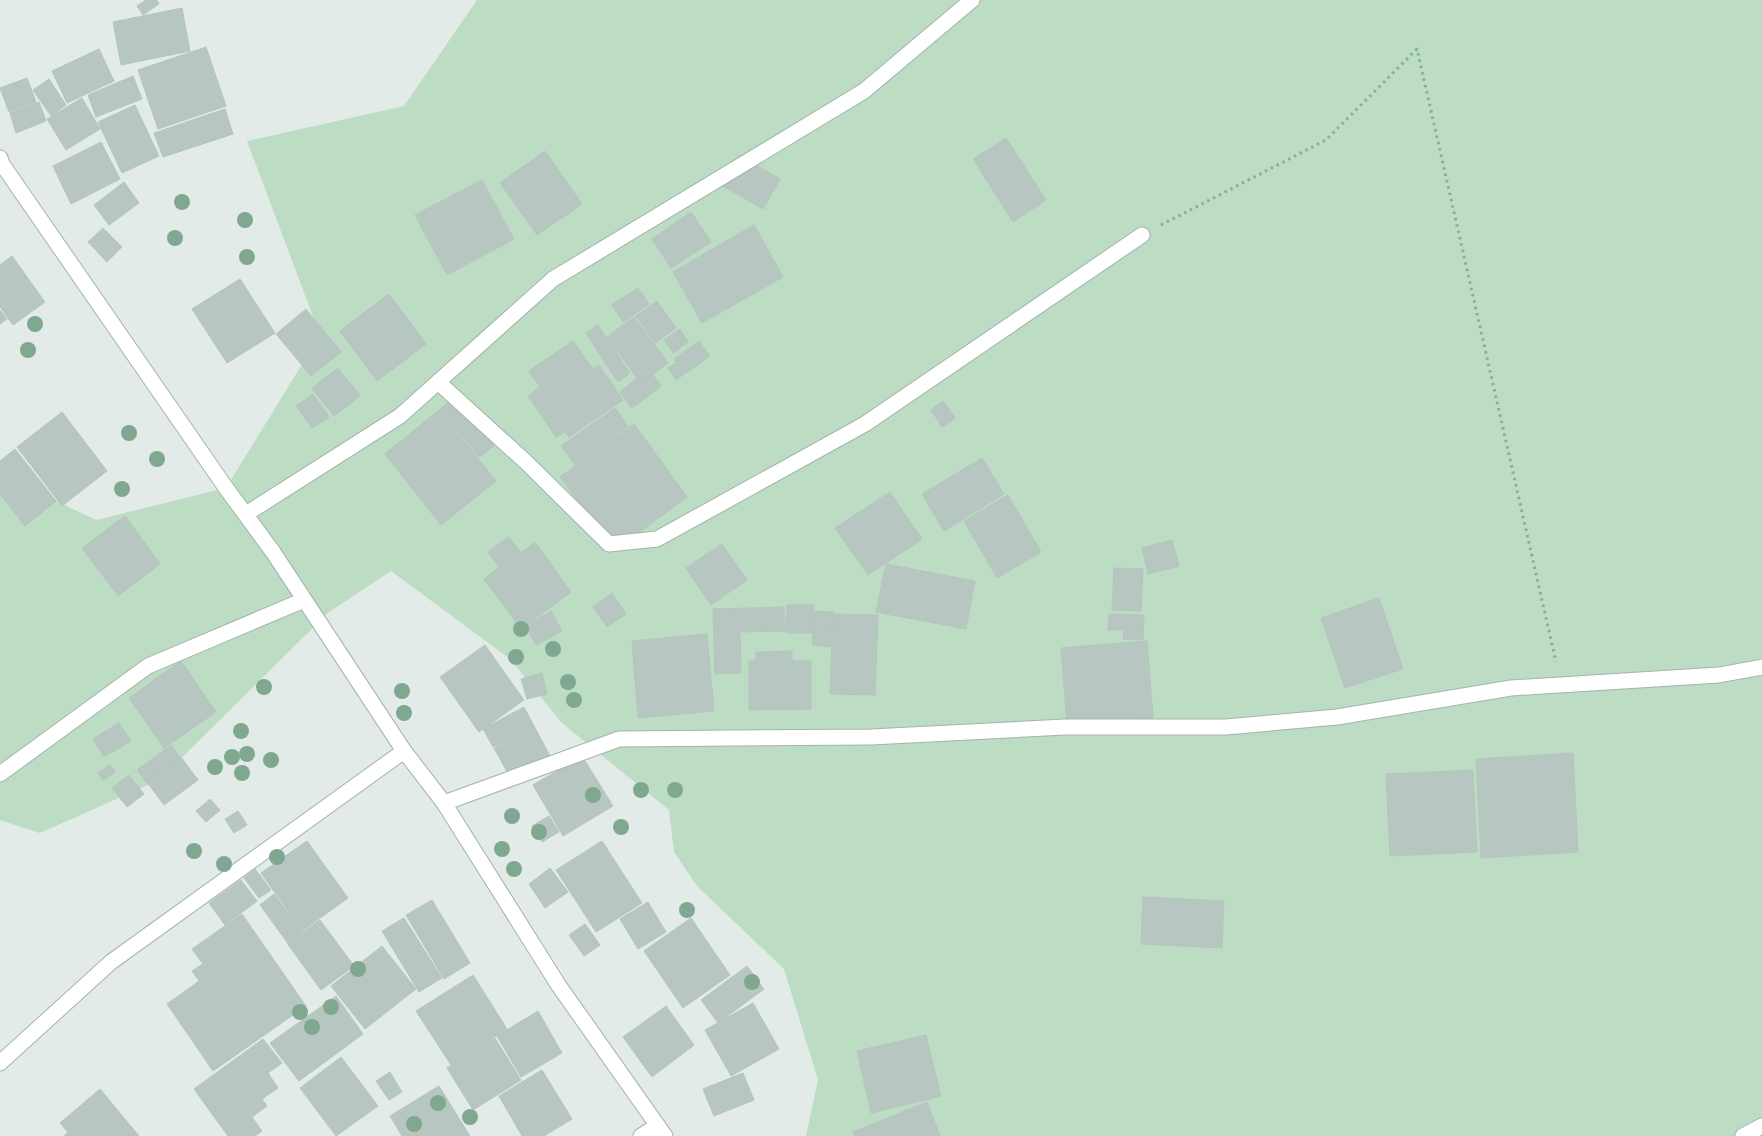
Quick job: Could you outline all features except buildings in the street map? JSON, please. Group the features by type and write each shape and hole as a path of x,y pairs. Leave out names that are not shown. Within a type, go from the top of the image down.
{"street":[{"path":"246,514 400,416 554,279 864,91 972,0"},
{"path":"1,162 226,488 246,514 404,751 444,803 559,986 661,1131 641,1136"},
{"path":"438,382 527,463 609,544 657,539 865,424 1142,235"},
{"path":"0,774 148,666 304,600"},
{"path":"444,803 619,739 871,736 1065,727 1226,727 1337,717 1510,688 1720,675 1762,668"},
{"path":"0,1064 111,962 404,751"},
{"path":"1743,1136 1762,1126"}],"path":[{"path":"1142,235 1326,140 1418,48 1561,685"}],"green space":[{"path":"477,0 1762,0 1762,1136 806,1136 818,1080 784,969 697,886 674,852 669,810 562,723 510,659 391,571 329,612 159,780 40,833 0,820 0,474 96,520 226,488 320,335 247,141 404,106"}]}
